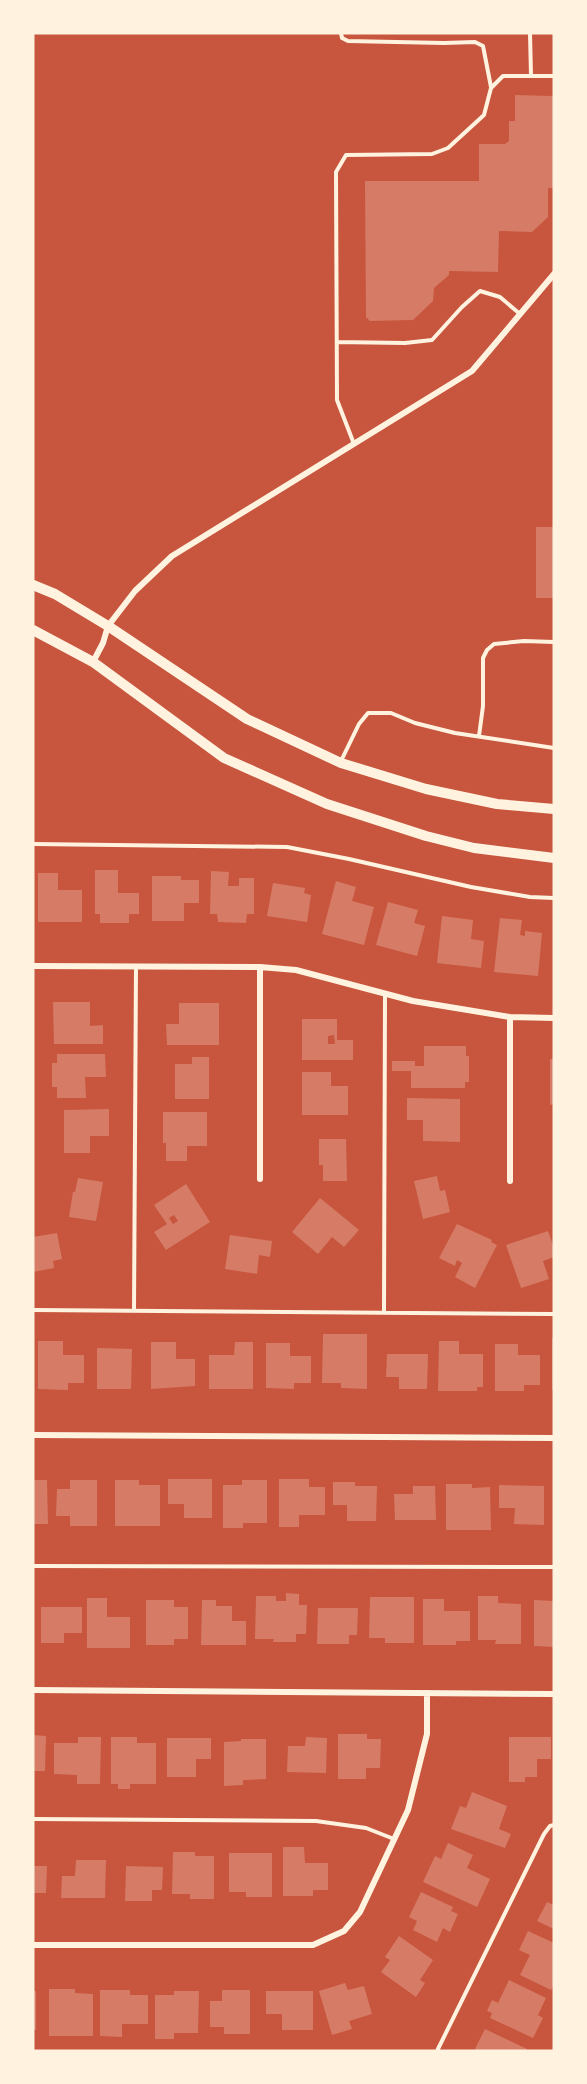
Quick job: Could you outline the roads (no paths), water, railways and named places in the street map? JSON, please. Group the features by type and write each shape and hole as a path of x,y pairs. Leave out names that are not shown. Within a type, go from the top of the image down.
{"main road":[{"path":"33,585 55,594 108,626 247,719 341,763 426,789 497,804 554,809"},
{"path":"33,630 93,662 225,758 327,804 426,836 474,848 554,858"}],"street":[{"path":"93,662 103,643 108,626 135,591 172,555 472,371 554,274"},
{"path":"33,966 260,967 296,970 413,1001 510,1017 554,1018"},
{"path":"260,967 260,1179"},
{"path":"510,1017 510,1181"},
{"path":"33,1435 554,1438"},
{"path":"33,1690 554,1694"},
{"path":"33,1945 313,1945 344,1931 360,1912 408,1810 427,1734 427,1693"}],"lane":[{"path":"341,33 342,38 348,41 475,42 483,46 491,88 484,115 448,148 432,154 346,155 336,172 337,400 354,444"},
{"path":"530,33 531,76"},
{"path":"491,88 503,76 554,76"},
{"path":"337,342 405,343 432,340 480,291 500,297 520,314"},
{"path":"478,736 483,706 483,658 487,650 494,644 524,641 554,642"},
{"path":"341,763 359,724 368,713 391,713 414,723 554,748"},
{"path":"33,844 287,847 471,887 530,897 554,898"},
{"path":"134,1311 136,966"},
{"path":"384,1313 385,993"},
{"path":"33,1310 554,1314"},
{"path":"33,1566 554,1567"},
{"path":"33,1819 316,1821 366,1828 395,1839"},
{"path":"437,2051 544,1834 554,1824"}]}
